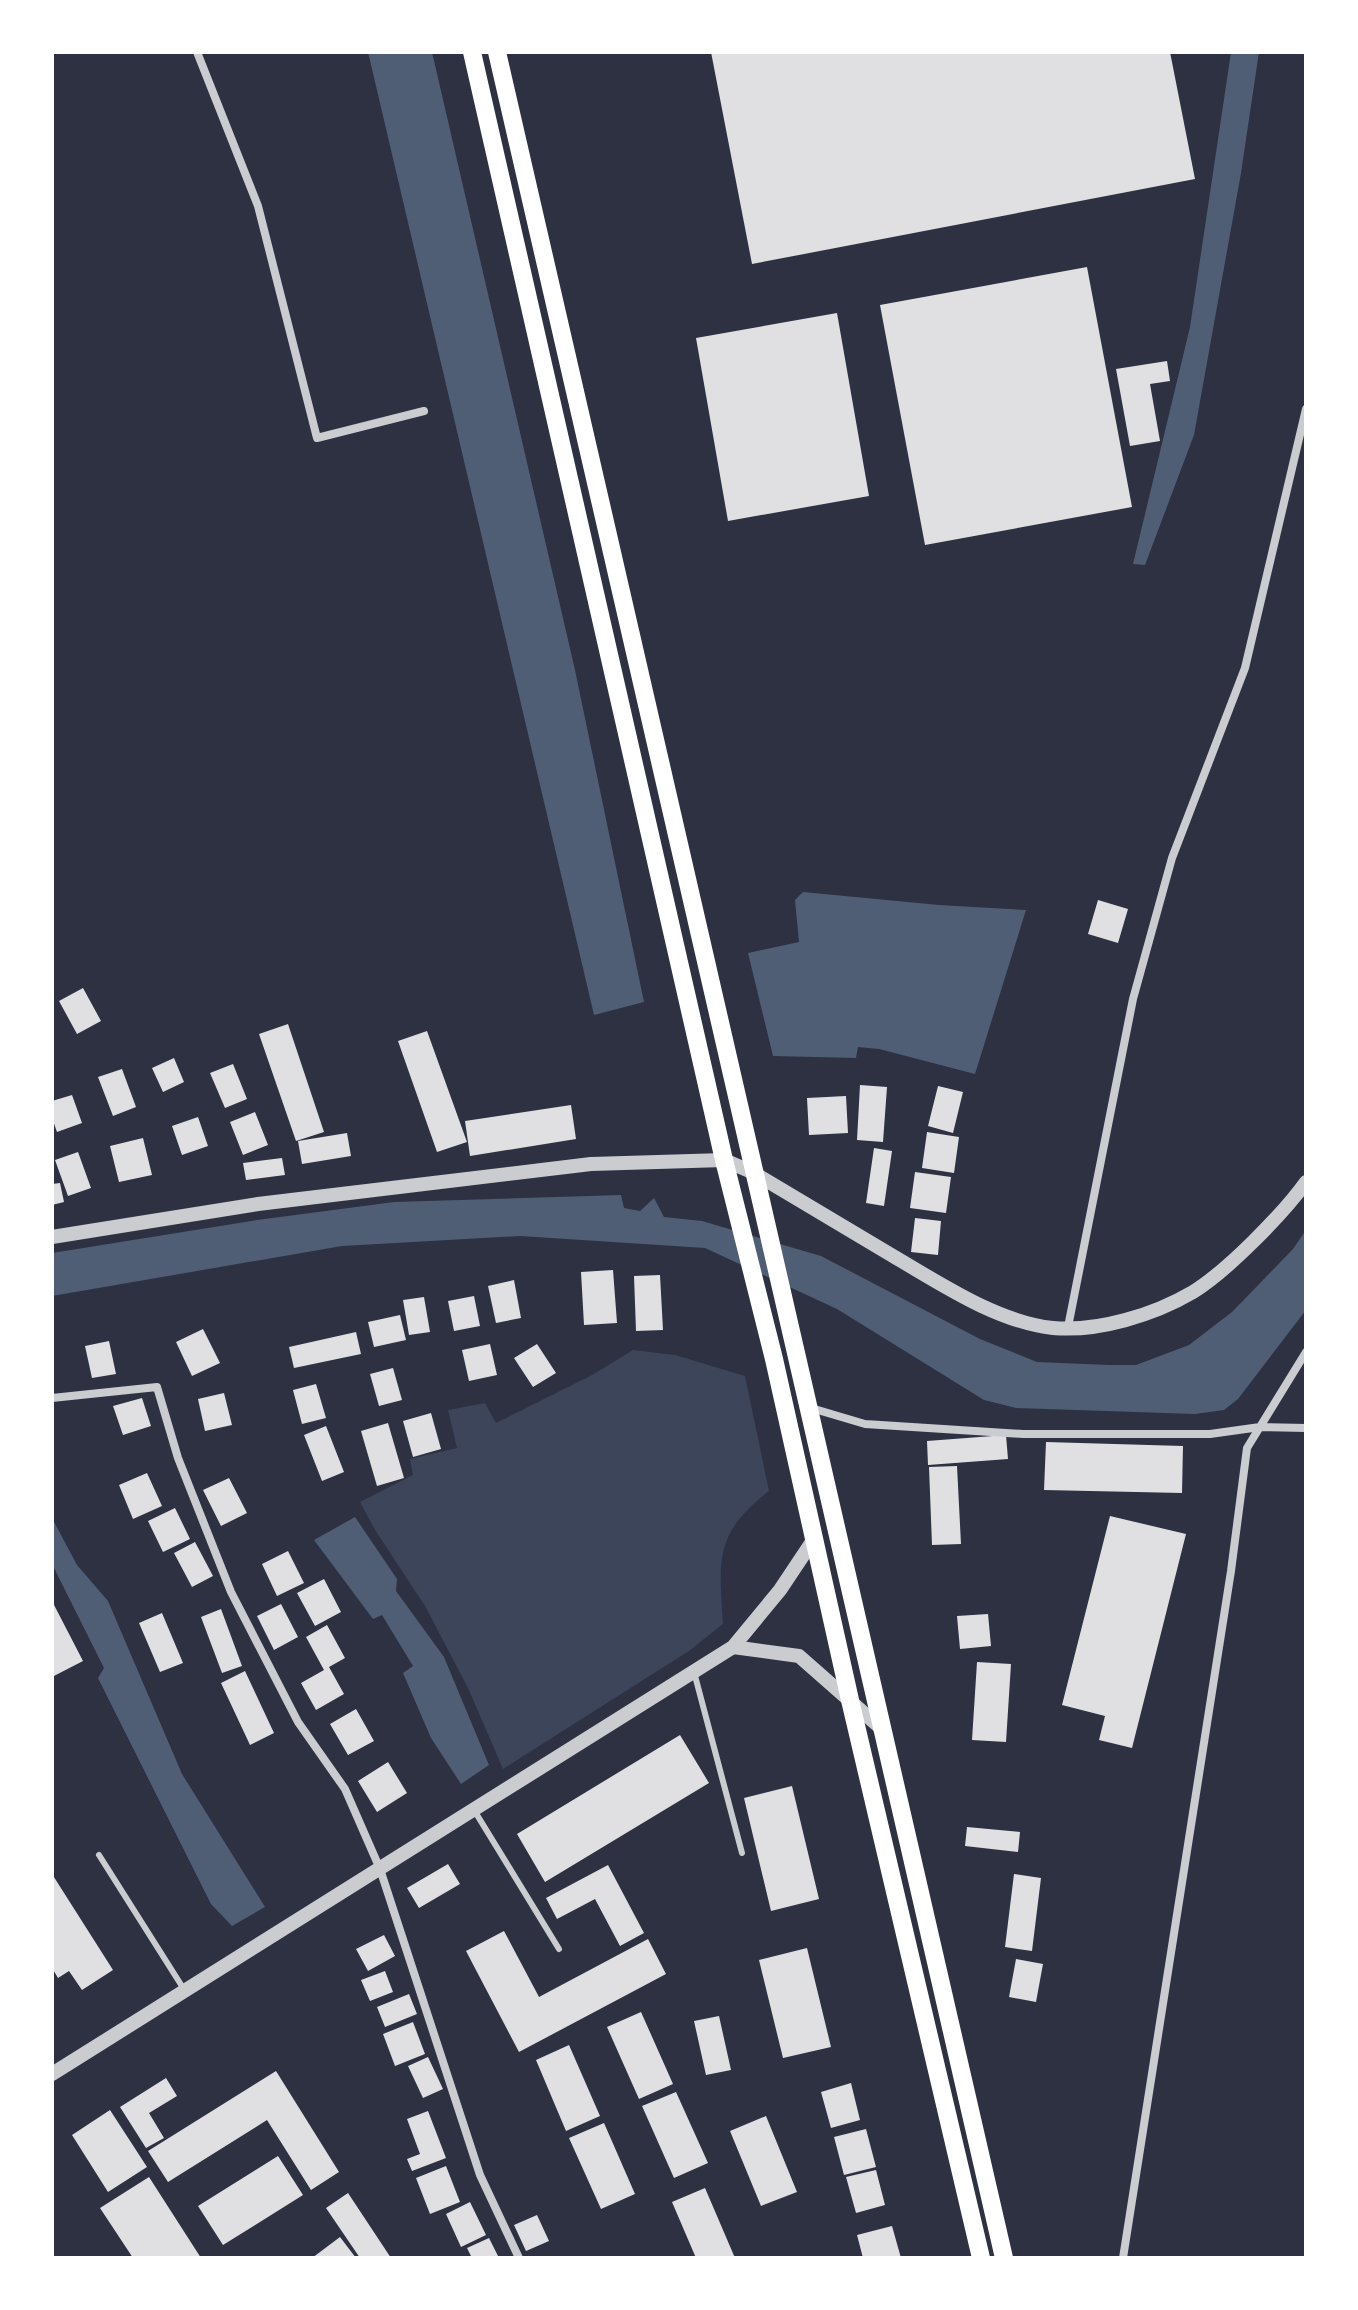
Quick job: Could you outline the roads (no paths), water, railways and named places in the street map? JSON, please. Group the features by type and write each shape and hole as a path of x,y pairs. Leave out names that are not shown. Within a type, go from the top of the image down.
{"main road":[{"path":"472,52 724,1160 786,1411 850,1700 981,2258"},
{"path":"497,52 1004,2258"},
{"path":"786,1411 811,1408"}],"street":[{"path":"197,52 258,206 317,438 424,411"},
{"path":"1068,1327 1133,999 1172,858 1245,668 1306,409"},
{"path":"52,1237 258,1204 591,1164 724,1160 752,1172 957,1294 1007,1316 1053,1328 1097,1326 1149,1312 1193,1291 1241,1253 1306,1182"},
{"path":"1123,2258 1231,1571 1247,1448 1306,1352"},
{"path":"52,1398 157,1387 178,1458 231,1592 298,1722 345,1789 380,1869 480,2175 519,2258"},
{"path":"811,1408 865,1424 1023,1434 1210,1434 1260,1427 1306,1428"},
{"path":"52,2074 733,1647 780,1590 814,1539"},
{"path":"733,1647 799,1656 882,1729"}],"lane":[{"path":"694,1672 742,1853"},
{"path":"474,1810 559,1949"},
{"path":"99,1855 185,1991"}]}
